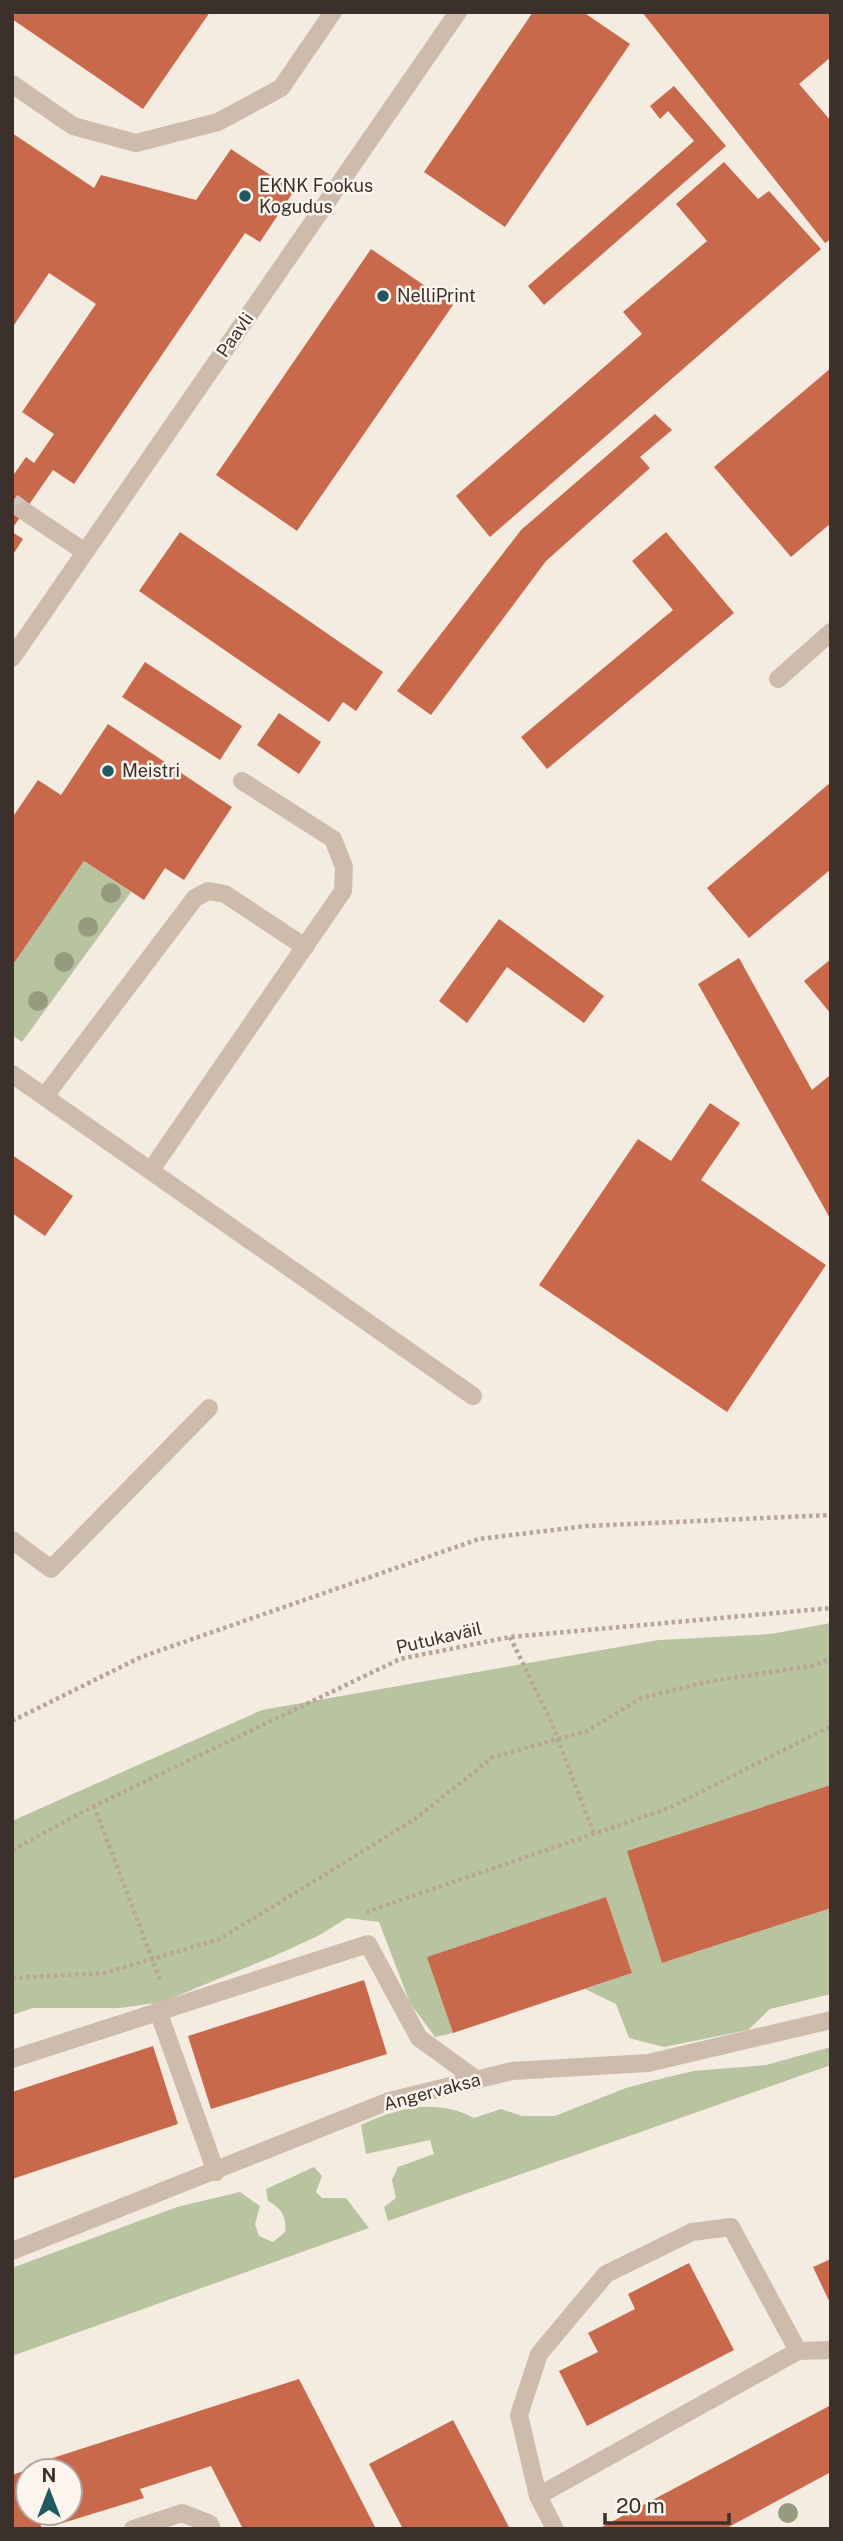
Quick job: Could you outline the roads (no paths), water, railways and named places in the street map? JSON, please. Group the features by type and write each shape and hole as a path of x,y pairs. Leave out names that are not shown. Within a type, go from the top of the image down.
{"street":[{"path":"12,84 73,126 136,143 218,122 282,88 333,12"},
{"name":"Paavli","path":"12,657 458,12"},
{"path":"24,511 85,552"},
{"path":"778,679 830,633"},
{"path":"151,1170 343,891 344,867 333,839 243,781"},
{"path":"45,1097 195,898 208,891 225,894 305,947"},
{"path":"12,1074 473,1396"},
{"path":"12,1540 51,1569 209,1408"},
{"path":"12,2059 368,1944 419,2038 477,2080"},
{"path":"158,2011 216,2172"},
{"name":"Angervaksa","path":"12,2251 389,2101 512,2071 648,2063 831,2021"},
{"path":"555,2529 538,2496 519,2415 539,2354 606,2274 692,2232 731,2227 798,2351"},
{"path":"538,2496 798,2351 831,2350"},
{"path":"133,2529 182,2513 210,2524 212,2529"}],"tunnel":[{"path":"12,502 24,511"}],"place":[{"name":"EKNK Fookus Kogudus","path":"245,196"},
{"name":"NelliPrint","path":"383,296"},
{"name":"Meistri","path":"108,771"}]}
